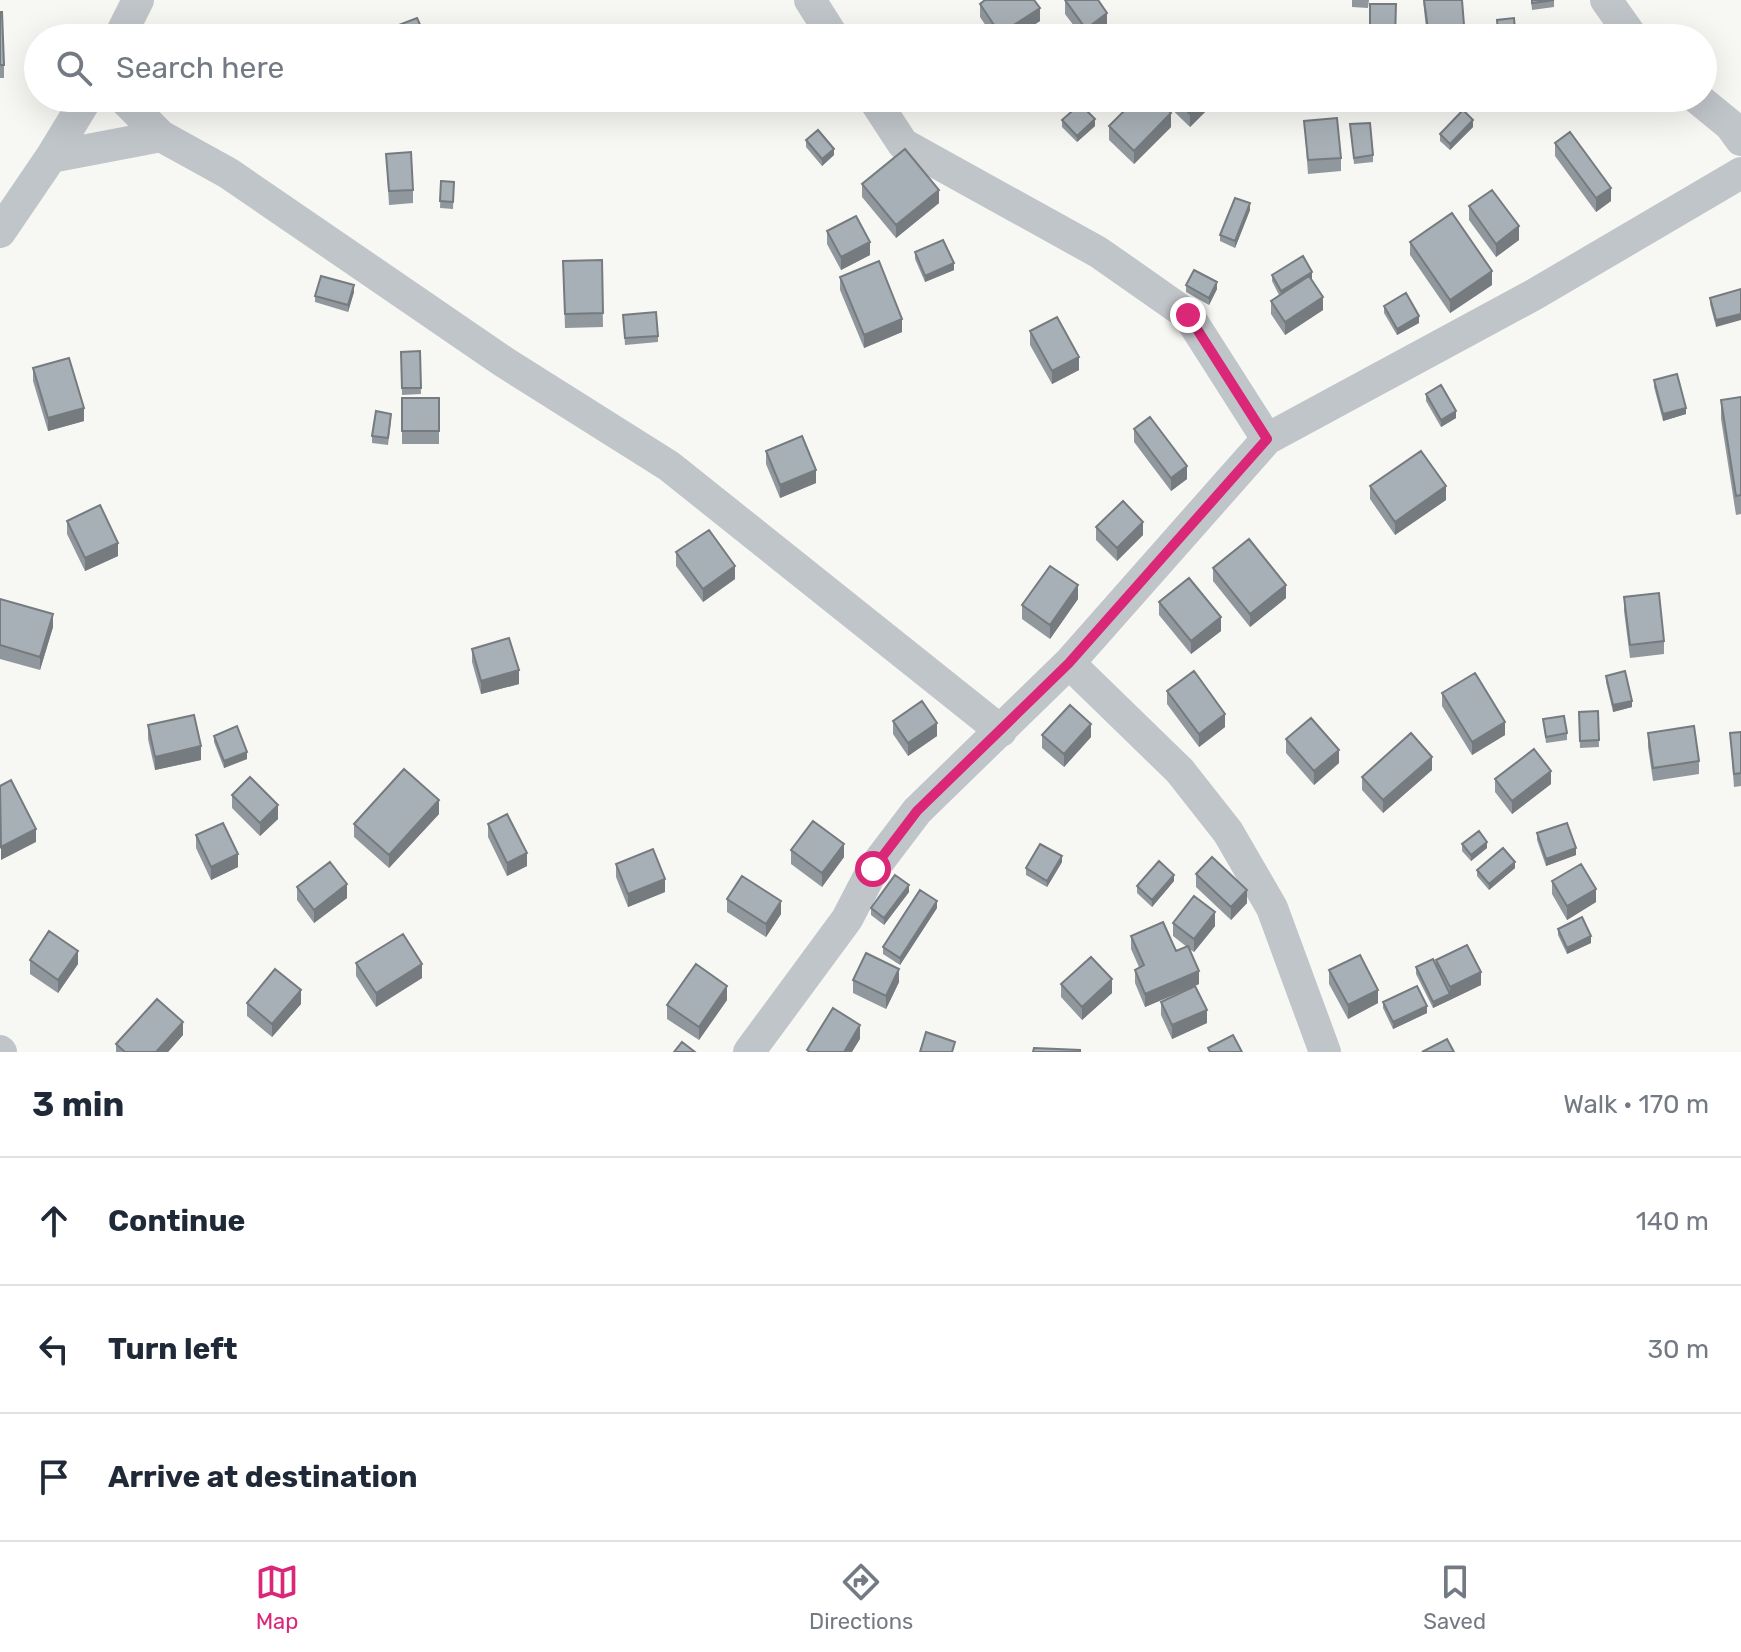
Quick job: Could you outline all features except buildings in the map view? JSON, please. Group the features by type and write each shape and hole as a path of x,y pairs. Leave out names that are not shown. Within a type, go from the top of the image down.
{"street":[{"path":"126,24 138,0"},
{"path":"810,0 825,24"},
{"path":"1606,0 1623,24"},
{"path":"0,232 78,112"},
{"path":"137,112 161,136 228,173 504,362 669,466 1001,731"},
{"path":"882,112 903,144 1098,252 1188,315 1267,439"},
{"path":"1714,112 1730,125 1741,140"},
{"path":"51,157 161,136"},
{"path":"749,1052 847,919 873,869 917,811 1069,663 1267,439 1535,294 1741,173"},
{"path":"1069,663 1180,771 1228,832 1272,908 1325,1052"}],"route":[{"path":"873,869 917,811 1069,663 1267,439 1188,315"}]}
